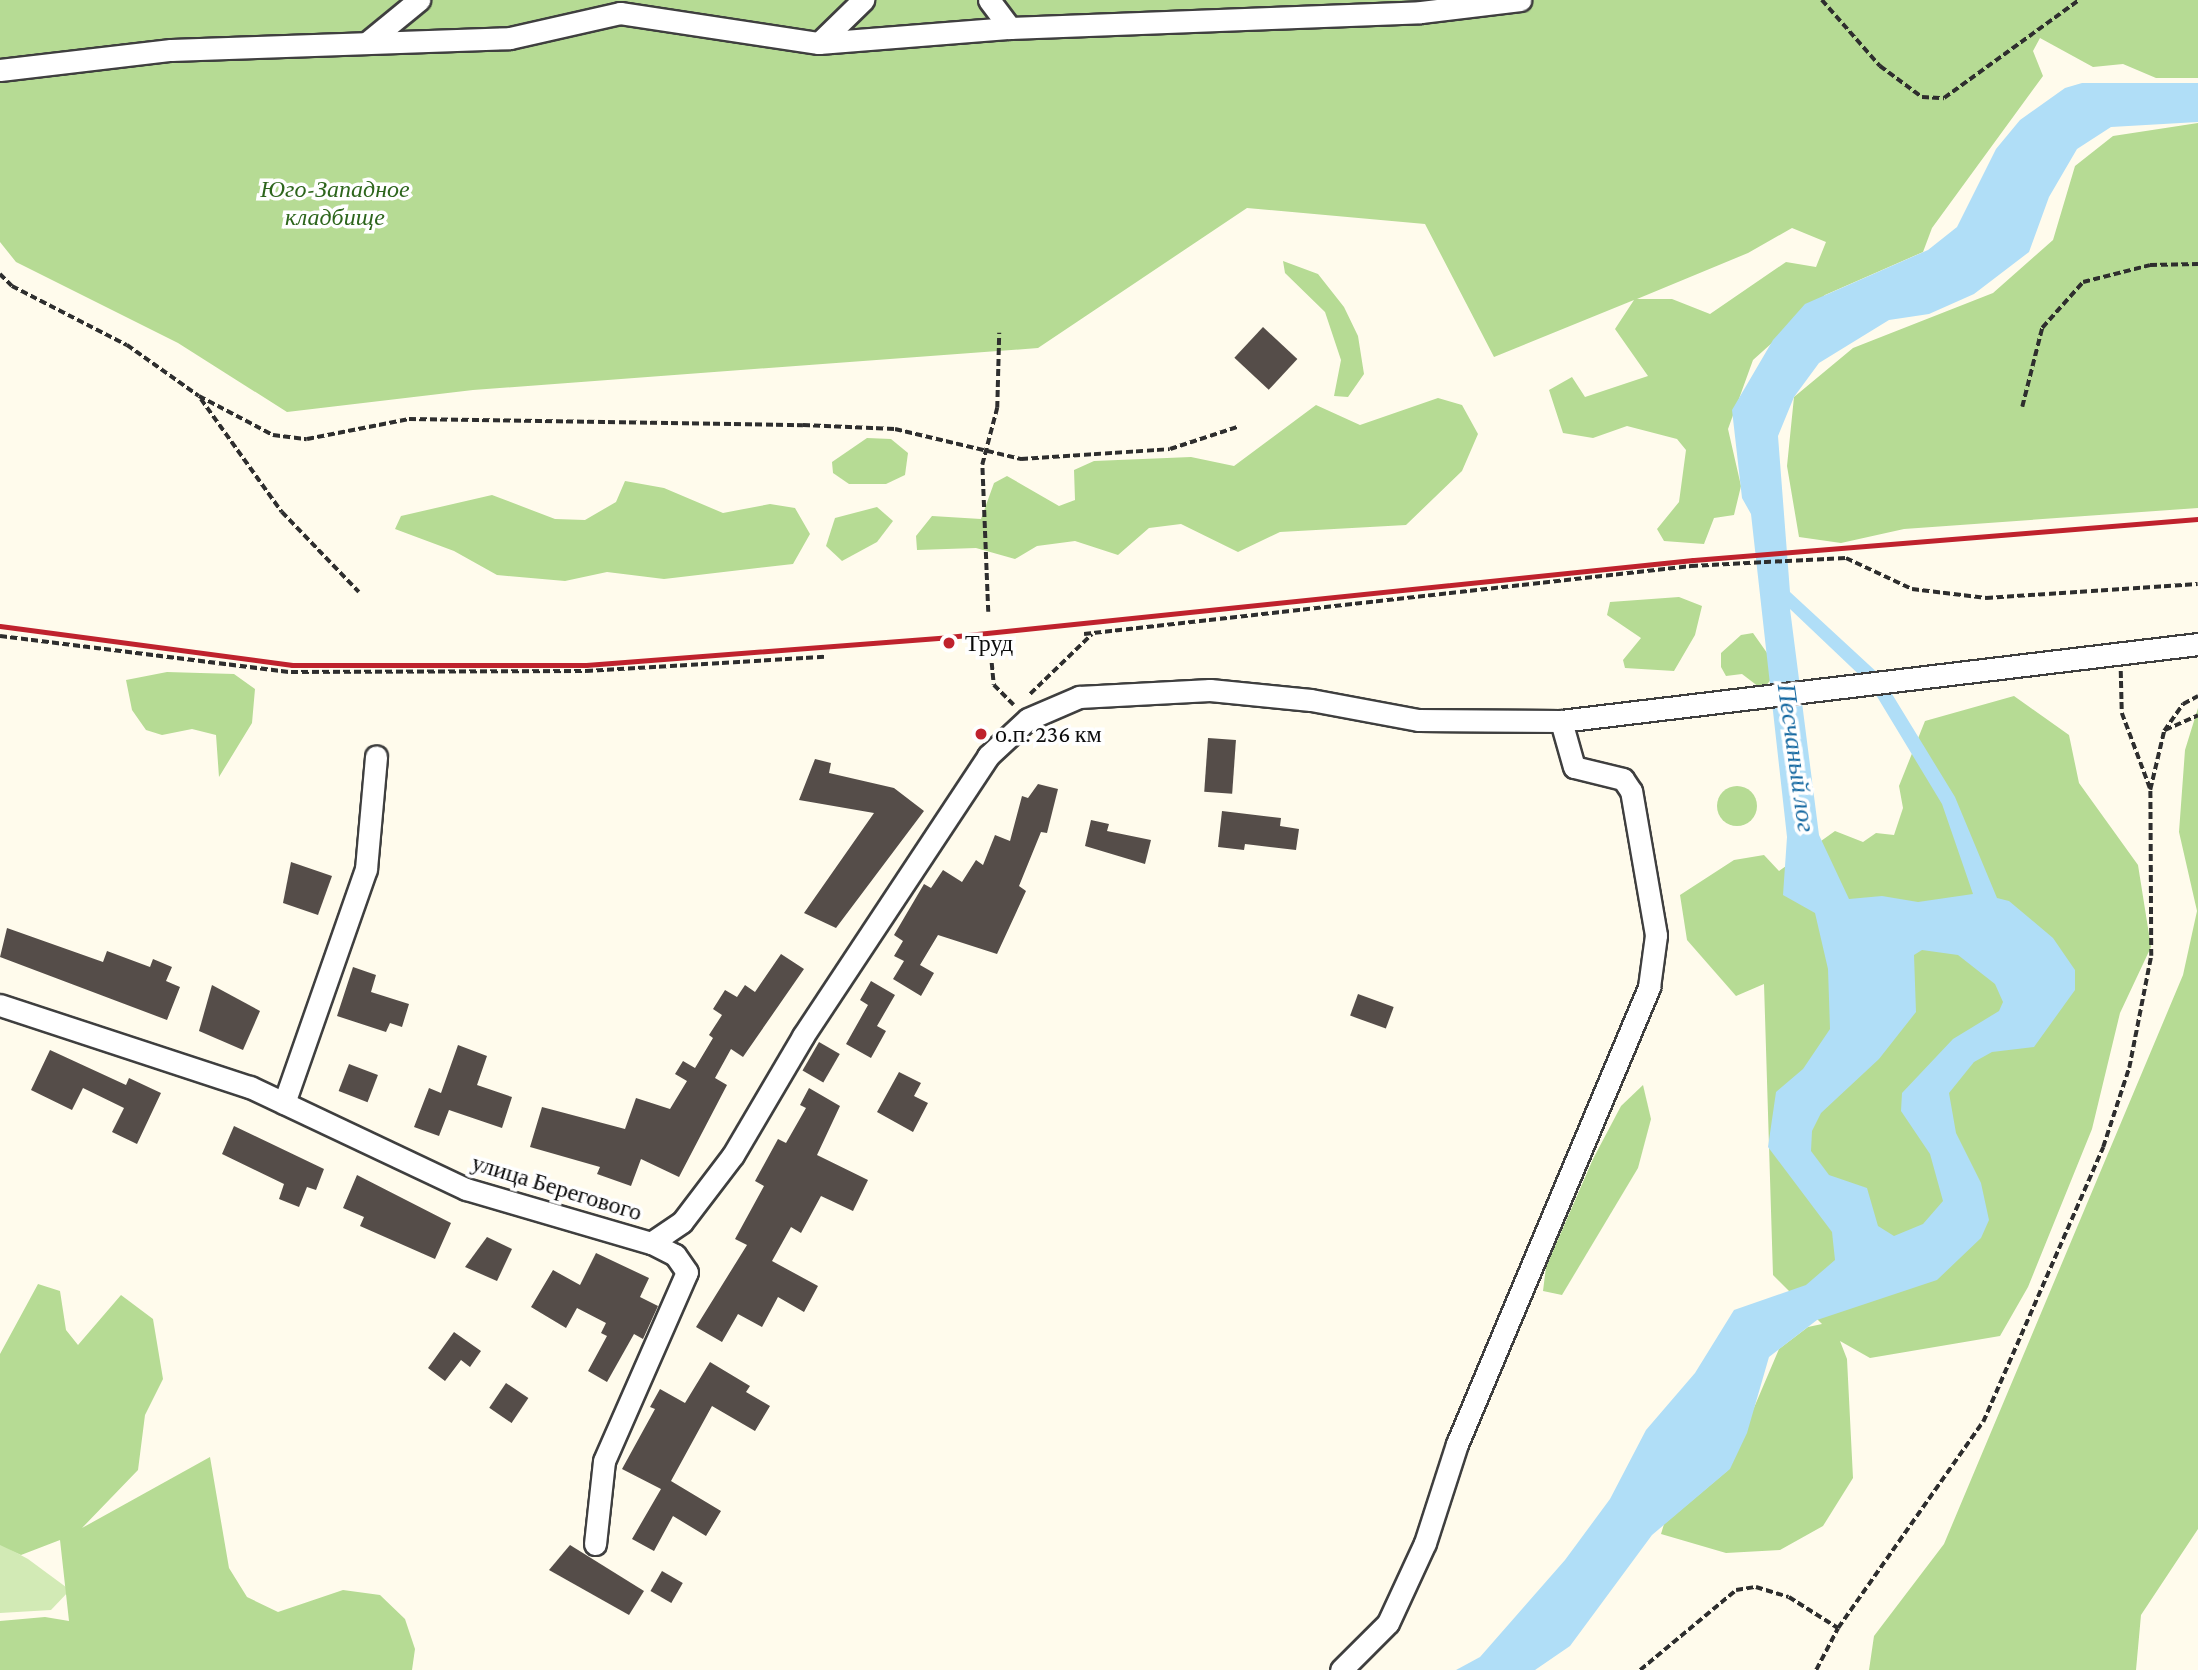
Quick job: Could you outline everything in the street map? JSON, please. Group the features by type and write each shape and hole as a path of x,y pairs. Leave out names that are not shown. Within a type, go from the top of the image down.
{"street":[{"path":"369,41 419,0"},
{"path":"820,43 863,0"},
{"path":"989,0 1010,28"},
{"path":"0,70 171,50 510,37 620,13 820,43 1010,28 1520,0"},
{"name":"улица Берегового","path":"0,1005 284,1103 466,1189 651,1243 682,1222 733,1155 803,1036 988,756 1022,713 1079,697 1210,690 1311,700 1418,720 1561,721 2198,644"},
{"path":"1341,1670 1388,1623 1425,1543 1457,1444 1649,987 1656,934 1631,791 1623,779 1574,767 1561,721"},
{"path":"284,1103 366,869 376,756"},
{"path":"595,1544 604,1461 687,1272 675,1255 651,1243"}],"path":[{"path":"1822,0 1880,66 1922,97 1944,99 2079,0"},
{"path":"2022,407 2042,328 2083,282 2150,265 2198,264"},
{"path":"0,274 46,306 155,362 199,396 273,435 307,439 409,419 499,418 895,429 1021,459 1170,449 1237,427"},
{"path":"988,612 984,452 997,408 999,333"},
{"path":"199,396 282,512 359,592"},
{"path":"1084,634 1690,566 1734,567 1846,558 1912,589 1986,598 2198,584"},
{"path":"990,642 994,685 1022,713 1094,633"},
{"path":"0,636 292,672 586,671 825,657"},
{"path":"2121,652 2122,713 2150,790"},
{"path":"1816,1670 1838,1628 1983,1422 2103,1147 2129,1068 2151,956 2150,790 2164,731 2183,704 2198,696"},
{"path":"2164,731 2198,715"},
{"path":"1640,1670 1736,1590 1756,1587 1789,1597 1838,1628"}],"green space":[{"name":"Юго-Западное кладбище","path":"0,0 2198,0 2198,78 2156,78 2123,64 2093,67 2040,38 2033,51 2043,76 1932,228 1923,252 1825,295 1753,360 1728,429 1741,486 1734,515 1714,518 1704,544 1664,541 1657,529 1679,502 1686,450 1677,439 1627,426 1593,438 1563,433 1549,390 1572,377 1585,397 1648,376 1615,329 1634,300 1494,357 1425,224 1247,208 1038,348 473,390 287,412 178,343 16,262 0,242","holes":["1792,228 1826,242 1816,267 1786,262 1710,314 1672,299 1637,299 1748,253"]},
{"path":"2198,123 2198,508 1904,529 1841,543 1799,537 1787,466 1794,397 1853,348 1993,293 2053,240 2075,166 2113,136"},
{"path":"1283,261 1318,274 1344,307 1358,336 1364,374 1348,397 1334,396 1341,360 1325,312 1285,273"},
{"path":"1438,398 1462,405 1478,434 1462,471 1406,525 1280,532 1238,552 1181,524 1149,528 1118,555 1075,541 1037,546 1015,559 976,548 917,550 916,536 932,516 981,519 994,483 1007,476 1059,506 1075,500 1074,470 1094,461 1191,457 1234,466 1316,405 1360,425"},
{"path":"867,438 891,439 908,453 905,475 886,484 849,484 833,473 832,462"},
{"path":"625,481 664,488 723,513 770,504 795,508 810,534 793,564 664,579 607,572 565,581 497,575 454,551 395,529 401,516 492,495 555,519 585,520 616,502"},
{"path":"877,507 893,521 877,542 842,561 826,546 835,518"},
{"path":"1679,597 1702,606 1695,635 1674,671 1625,668 1623,660 1641,638 1607,615 1610,602"},
{"path":"1753,633 1772,660 1774,675 1763,690 1742,674 1726,676 1721,667 1721,653 1741,635"},
{"path":"167,672 234,674 255,689 252,723 219,777 216,735 192,729 162,735 146,730 132,710 126,680"},
{"path":"2014,696 2069,735 2079,783 2138,865 2151,947 2120,1013 2092,1129 2028,1287 2000,1336 1870,1358 1840,1341 1847,1359 1853,1478 1823,1526 1780,1550 1726,1553 1661,1534 1664,1524 1727,1471 1779,1349 1808,1327 1822,1324 1773,1275 1764,984 1736,996 1687,940 1680,895 1734,860 1764,855 1779,871 1835,831 1863,842 1876,833 1894,835 1903,808 1899,786 1925,721"},
{"path":"2198,708 2198,1529 2141,1615 2136,1670 1869,1670 1874,1636 1944,1544 2183,975 2197,911 2179,832 2185,750"},
{"path":"1737,786 1751,792 1757,806 1751,820 1737,826 1723,820 1717,806 1723,792"},
{"path":"1643,1085 1651,1119 1638,1168 1562,1295 1543,1291 1546,1267 1593,1159 1621,1106"},
{"path":"38,1284 60,1291 66,1330 78,1345 121,1295 153,1319 163,1379 145,1415 138,1470 82,1528 210,1457 229,1568 247,1597 278,1612 343,1590 380,1595 405,1619 415,1649 412,1670 0,1670 0,1621 45,1617 69,1621 60,1540 21,1555 0,1545 0,1354"},
{"path":"0,1544 28,1559 70,1590 51,1610 0,1613"}],"water":[{"name":"Песчаный лог","path":"2082,83 2198,83 2198,122 2111,127 2077,149 2049,197 2029,252 1974,294 1929,314 1889,320 1819,363 1794,397 1778,436 1790,592 1881,676 1955,797 1997,898 2009,901 2053,938 2075,970 2075,990 2034,1047 1992,1052 1974,1062 1949,1093 1956,1133 1981,1183 1989,1220 1981,1238 1937,1280 1817,1320 1769,1357 1747,1433 1730,1469 1652,1535 1570,1646 1535,1670 1456,1670 1480,1657 1565,1560 1610,1499 1646,1430 1695,1373 1734,1310 1806,1285 1835,1260 1832,1232 1768,1147 1776,1092 1803,1069 1830,1029 1828,969 1815,913 1783,895 1787,837 1751,514 1742,498 1732,410 1773,340 1805,304 1928,250 1957,227 1996,149 2020,120 2065,88","holes":["1790,609 1870,685 1942,804 1973,894 1918,902 1882,896 1849,899 1819,835","1922,950 1958,955 1995,984 2003,1002 1999,1011 1953,1039 1902,1093 1901,1111 1930,1154 1943,1201 1923,1224 1894,1236 1878,1226 1867,1188 1829,1175 1811,1151 1812,1131 1821,1113 1879,1059 1916,1012 1914,955"]}],"building":[{"path":"1263,327 1297,359 1269,390 1234,358"},
{"path":"1208,738 1236,740 1232,794 1204,792"},
{"path":"815,759 831,763 829,773 894,788 924,811 836,928 804,913 874,813 799,800"},
{"path":"1038,784 1058,789 1047,833 1041,832 1019,886 1026,891 997,954 938,935 920,965 934,973 921,996 893,979 904,961 894,956 903,941 894,935 924,884 931,888 943,870 962,882 976,860 983,865 995,835 1010,841 1022,796 1028,798"},
{"path":"1222,811 1281,818 1280,826 1299,829 1296,850 1245,844 1244,850 1218,847"},
{"path":"1091,820 1109,824 1107,831 1151,840 1145,864 1085,846"},
{"path":"291,862 332,876 318,915 283,903"},
{"path":"7,928 103,962 107,951 150,967 153,959 172,967 166,981 180,987 167,1020 0,957"},
{"path":"781,954 804,969 743,1057 731,1049 715,1078 727,1085 679,1177 641,1159 631,1186 597,1174 600,1167 530,1147 542,1107 625,1129 636,1098 670,1109 687,1081 675,1074 683,1061 695,1068 713,1038 709,1035 722,1015 713,1009 725,990 737,997 745,985 755,992"},
{"path":"353,967 376,975 371,992 409,1004 402,1027 390,1023 386,1032 337,1016"},
{"path":"871,981 895,995 877,1026 886,1031 871,1058 846,1044 868,1005 860,1000"},
{"path":"212,985 260,1011 243,1050 199,1031"},
{"path":"1358,994 1394,1007 1386,1029 1350,1016"},
{"path":"819,1042 840,1054 823,1083 802,1071"},
{"path":"458,1045 487,1056 477,1085 512,1097 502,1128 449,1110 439,1136 414,1127 429,1088 441,1093"},
{"path":"50,1050 126,1085 129,1078 161,1093 137,1144 112,1132 124,1108 83,1088 72,1110 31,1090"},
{"path":"349,1064 378,1075 368,1102 339,1091"},
{"path":"899,1072 921,1083 914,1096 928,1103 913,1132 877,1112"},
{"path":"809,1088 840,1106 817,1155 868,1180 853,1211 821,1196 801,1233 791,1227 772,1261 818,1286 804,1312 778,1297 762,1327 738,1314 722,1342 696,1327 747,1245 735,1239 764,1186 755,1181 778,1139 786,1143 806,1108 800,1105"},
{"path":"234,1126 324,1169 316,1190 307,1187 299,1207 279,1199 284,1184 222,1154"},
{"path":"357,1175 451,1223 435,1259 360,1226 364,1217 343,1208"},
{"path":"487,1237 512,1249 497,1281 465,1267"},
{"path":"596,1253 649,1278 640,1297 658,1306 643,1339 634,1334 607,1382 588,1371 607,1336 601,1333 606,1323 577,1308 566,1328 531,1307 553,1270 580,1285"},
{"path":"454,1332 481,1351 470,1367 461,1360 445,1381 428,1368"},
{"path":"710,1362 750,1386 746,1392 770,1406 755,1431 712,1406 671,1481 721,1511 706,1536 673,1516 654,1551 632,1539 661,1489 622,1469 655,1409 650,1407 660,1389 685,1403"},
{"path":"506,1383 528,1398 512,1423 489,1408"},
{"path":"570,1545 644,1591 629,1615 549,1570"},
{"path":"662,1571 683,1583 671,1603 650,1591"}],"railway":[{"path":"0,626 292,665 586,665 948,637 1693,560 2198,519"}],"place":[{"name":"Труд","path":"949,643"},
{"name":"о.п. 236 км","path":"981,734"}]}
